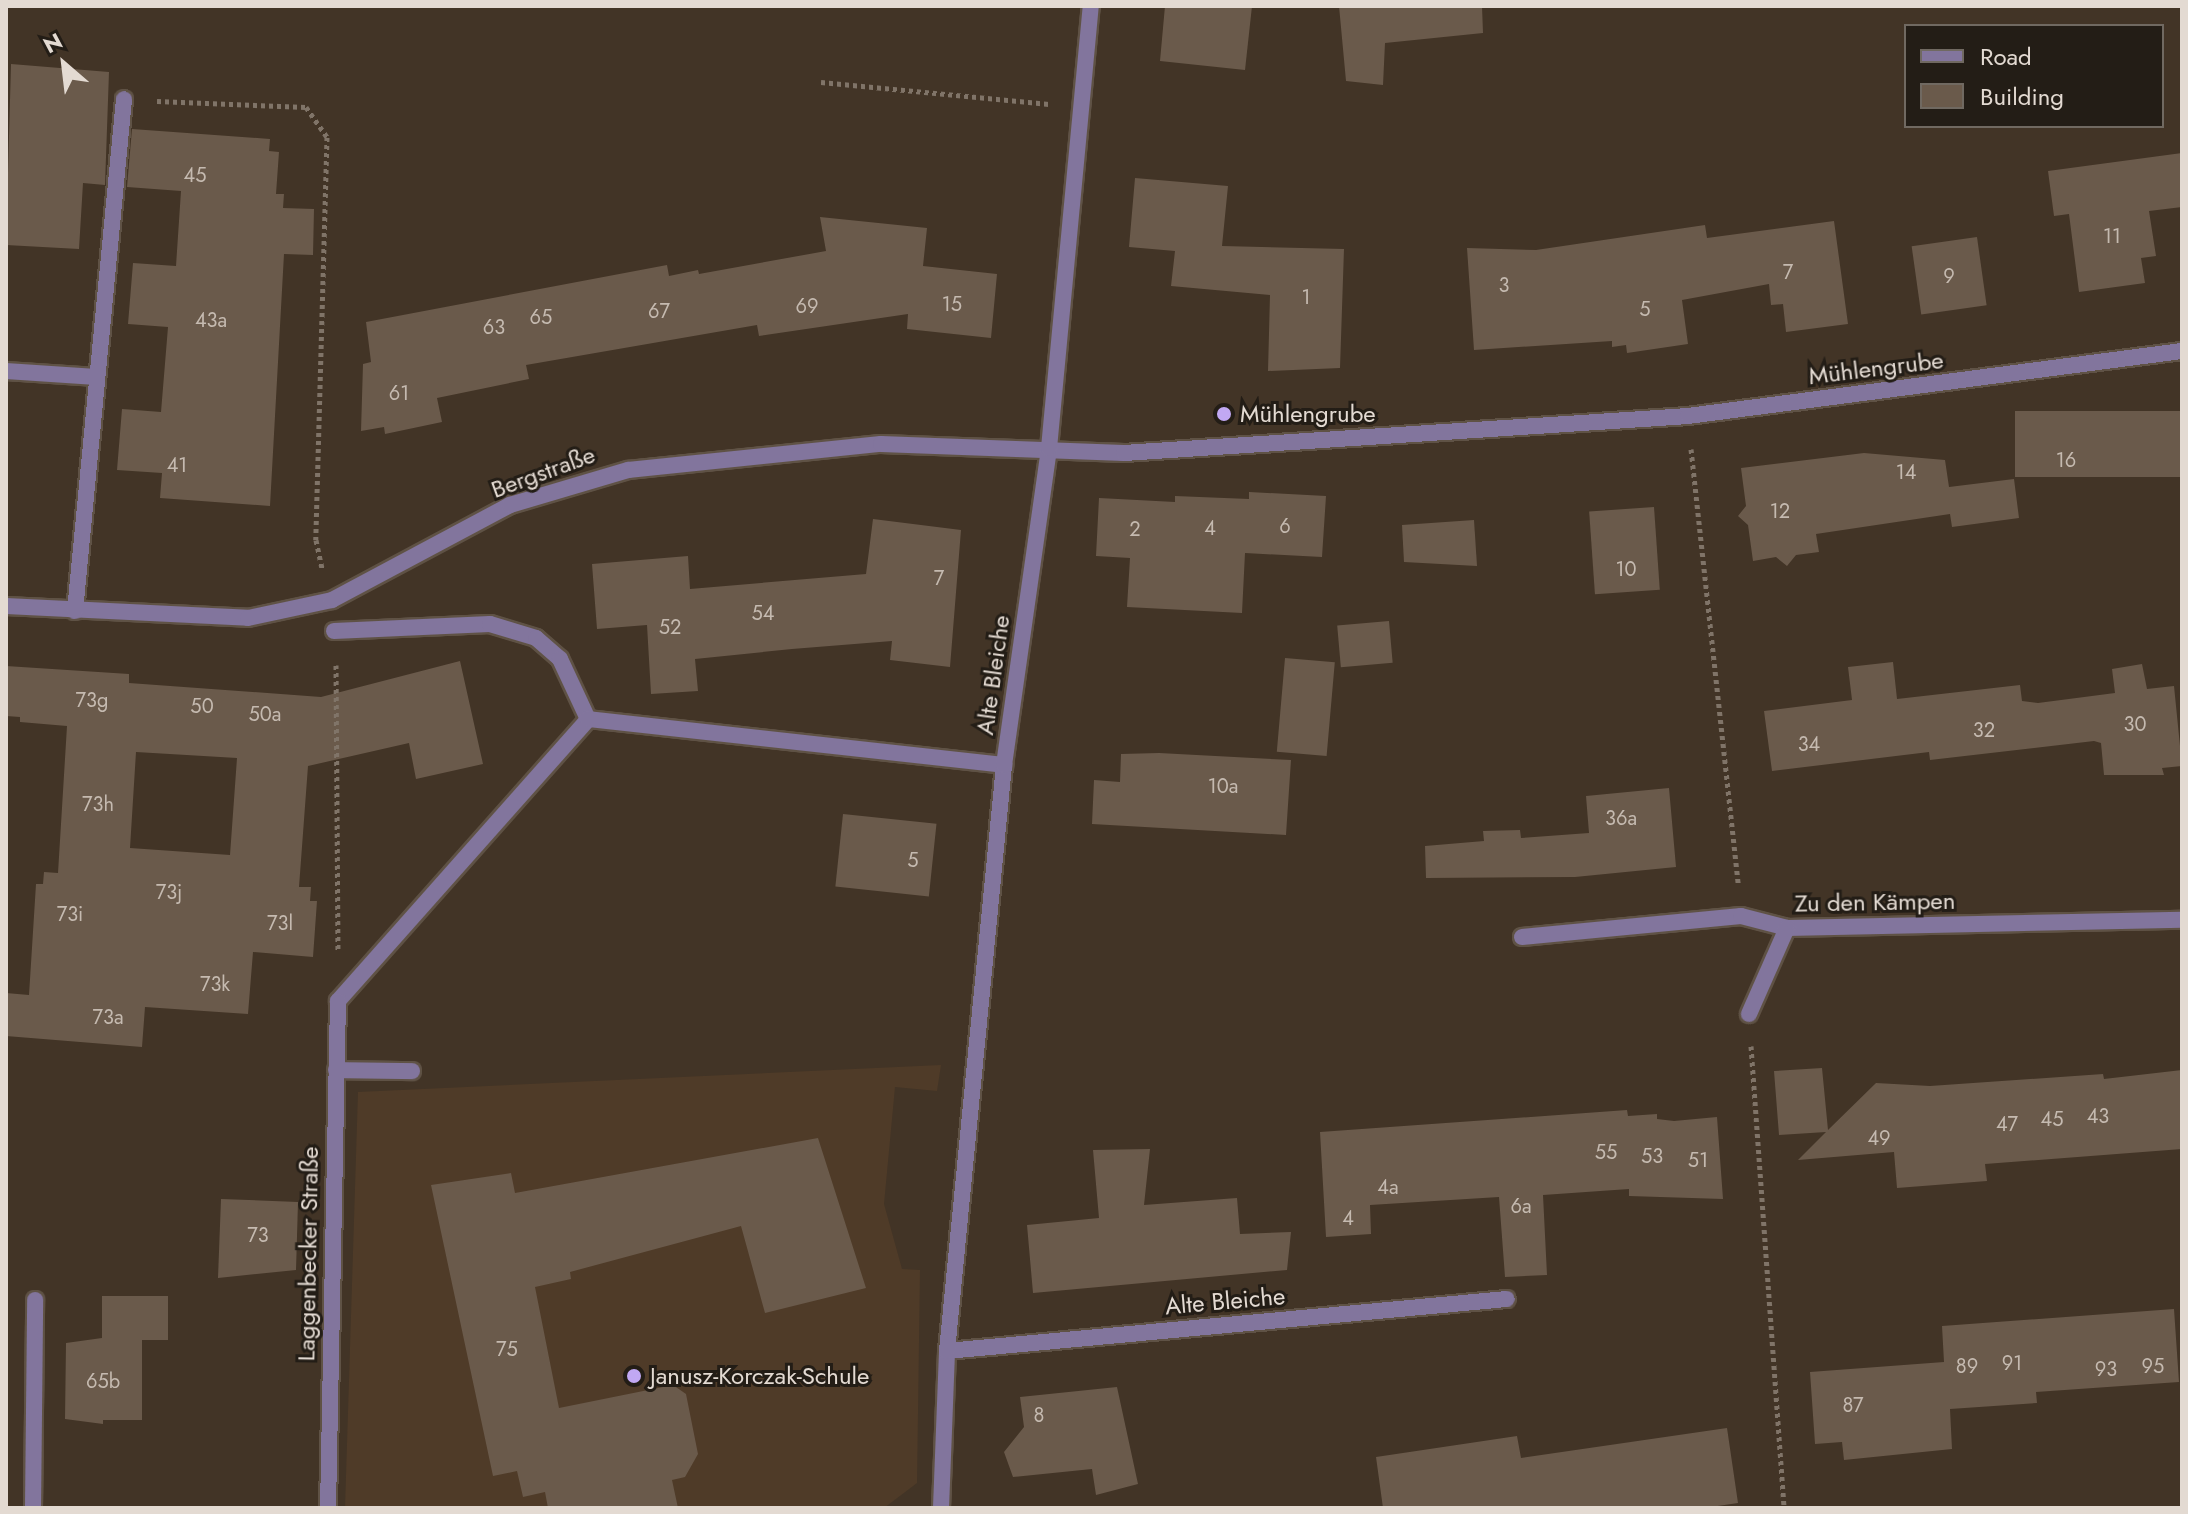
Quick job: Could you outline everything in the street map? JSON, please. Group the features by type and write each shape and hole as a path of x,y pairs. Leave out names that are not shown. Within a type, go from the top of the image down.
{"street":[{"name":"Alte Bleiche","path":"941,1508 947,1351 1004,765 1049,448 1091,6"},
{"path":"75,611 124,99"},
{"name":"Mühlengrube","path":"1049,448 1124,453 1688,416 2182,351"},
{"path":"6,371 96,377"},
{"name":"Bergstraße","path":"6,606 248,618 332,600 510,505 609,473 881,444 1049,448"},
{"path":"334,631 490,624 536,638 560,659 588,719"},
{"path":"588,719 1004,765"},
{"path":"338,1001 588,719"},
{"name":"Zu den Kämpen","path":"1522,937 1741,916 1787,928 2182,920"},
{"path":"1749,1014 1787,928"},
{"name":"Laggenbecker Straße","path":"328,1508 338,1001"},
{"path":"336,1070 412,1071"},
{"name":"Alte Bleiche","path":"947,1351 1507,1299"},
{"path":"33,1508 35,1300"}],"path":[{"path":"821,82 1081,109"},
{"path":"124,99 306,107 327,137 316,540 332,600"},
{"path":"1688,416 1741,916"},
{"path":"334,631 338,1001"},
{"path":"1749,1014 1784,1508"}],"shaded area":[{"name":"Janusz-Korczak-Schule","path":"941,1065 937,1091 895,1087 884,1204 902,1269 920,1270 917,1483 884,1508 345,1508 358,1092"}],"building":[{"path":"1165,6 1252,6 1245,70 1160,61"},
{"path":"1339,6 1482,6 1483,33 1385,43 1383,85 1346,81"},
{"path":"11,64 109,72 105,185 83,183 79,249 6,245"},
{"path":"132,129 270,139 269,151 279,152 276,194 284,194 283,208 314,209 313,255 284,254 270,506 160,498 162,473 117,470 122,409 161,412 168,327 128,324 133,263 176,266 181,191 127,187"},
{"path":"2182,153 2182,207 2149,211 2156,256 2141,258 2145,283 2079,292 2069,214 2054,216 2048,171"},
{"path":"1135,178 1228,186 1222,246 1344,249 1340,368 1268,371 1270,295 1171,286 1175,251 1129,247"},
{"path":"820,217 927,228 923,266 997,274 991,338 907,329 908,314 759,336 757,325 526,365 529,379 437,398 442,422 385,434 384,427 361,431 363,364 371,362 366,322 667,265 669,276 698,270 699,274 826,251"},
{"path":"1834,221 1848,324 1786,332 1783,304 1771,305 1769,284 1682,300 1688,344 1627,353 1626,345 1612,347 1612,341 1474,350 1467,248 1536,250 1705,225 1707,238"},
{"path":"1977,237 1987,305 1921,315 1912,246"},
{"path":"2015,411 2182,411 2182,477 2015,477"},
{"path":"1864,453 1945,460 1949,487 2014,479 2019,518 1952,527 1950,514 1816,534 1819,552 1796,555 1787,566 1776,557 1753,561 1748,525 1738,516 1746,506 1741,468"},
{"path":"1249,492 1326,496 1322,557 1245,553 1242,613 1127,607 1130,558 1096,556 1099,498 1175,502 1175,496 1249,499"},
{"path":"1654,507 1660,590 1595,594 1589,512"},
{"path":"873,519 961,530 950,667 890,660 892,641 792,649 695,659 698,691 651,694 647,625 597,629 592,564 688,556 690,589 866,574"},
{"path":"1474,520 1477,566 1404,562 1402,525"},
{"path":"1389,621 1393,663 1341,667 1337,626"},
{"path":"1285,658 1335,662 1327,756 1277,752"},
{"path":"460,661 483,764 416,779 409,743 308,766 299,887 311,887 310,901 317,901 313,957 253,952 248,1014 145,1007 142,1047 6,1036 6,993 29,995 36,884 43,884 44,872 58,873 67,726 20,722 20,717 6,716 6,666 129,674 129,683 321,697","holes":["136,752 237,758 230,855 130,848"]},
{"path":"1893,662 1897,699 2020,685 2022,701 2038,703 2115,693 2112,669 2142,664 2147,689 2174,686 2182,766 2162,768 2164,775 2104,775 2101,743 2094,741 1930,760 1929,752 1772,771 1764,711 1852,700 1848,667"},
{"path":"1121,754 1291,760 1286,835 1092,824 1094,780 1120,782"},
{"path":"1669,788 1676,867 1575,877 1426,878 1425,846 1484,841 1483,831 1520,830 1521,838 1589,833 1586,796"},
{"path":"843,814 936,824 929,896 835,887"},
{"path":"1822,1068 1828,1130 1876,1083 1930,1086 2103,1074 2104,1079 2182,1070 2182,1149 1985,1164 1987,1181 1897,1188 1894,1152 1798,1160 1826,1132 1779,1135 1774,1071"},
{"path":"1627,1110 1628,1116 1657,1114 1657,1119 1674,1121 1717,1117 1723,1199 1629,1196 1629,1189 1543,1195 1547,1275 1505,1277 1499,1197 1370,1205 1371,1234 1326,1237 1320,1132"},
{"name":"Janusz-Korczak-Schule","path":"818,1138 866,1288 765,1313 741,1226 570,1272 571,1279 535,1287 559,1408 673,1385 686,1394 698,1454 685,1477 672,1480 678,1508 548,1508 545,1492 523,1497 517,1471 493,1476 431,1185 511,1173 515,1193"},
{"path":"1150,1149 1144,1205 1237,1198 1240,1234 1291,1232 1287,1270 1033,1293 1027,1225 1099,1218 1093,1150"},
{"path":"221,1199 298,1202 296,1270 218,1278"},
{"path":"102,1296 168,1296 168,1340 142,1340 142,1420 103,1420 103,1424 65,1419 66,1343 102,1338"},
{"path":"2174,1309 2179,1382 2036,1392 2037,1403 1950,1409 1952,1449 1844,1460 1842,1442 1815,1444 1810,1372 1944,1362 1942,1326"},
{"path":"1117,1387 1138,1484 1096,1495 1092,1469 1013,1477 1004,1452 1024,1427 1020,1397"},
{"path":"1727,1428 1738,1503 1704,1508 1383,1508 1376,1457 1517,1436 1521,1458"}],"place":[{"name":"Mühlengrube","path":"1224,414"},
{"name":"Janusz-Korczak-Schule","path":"634,1376"}]}
